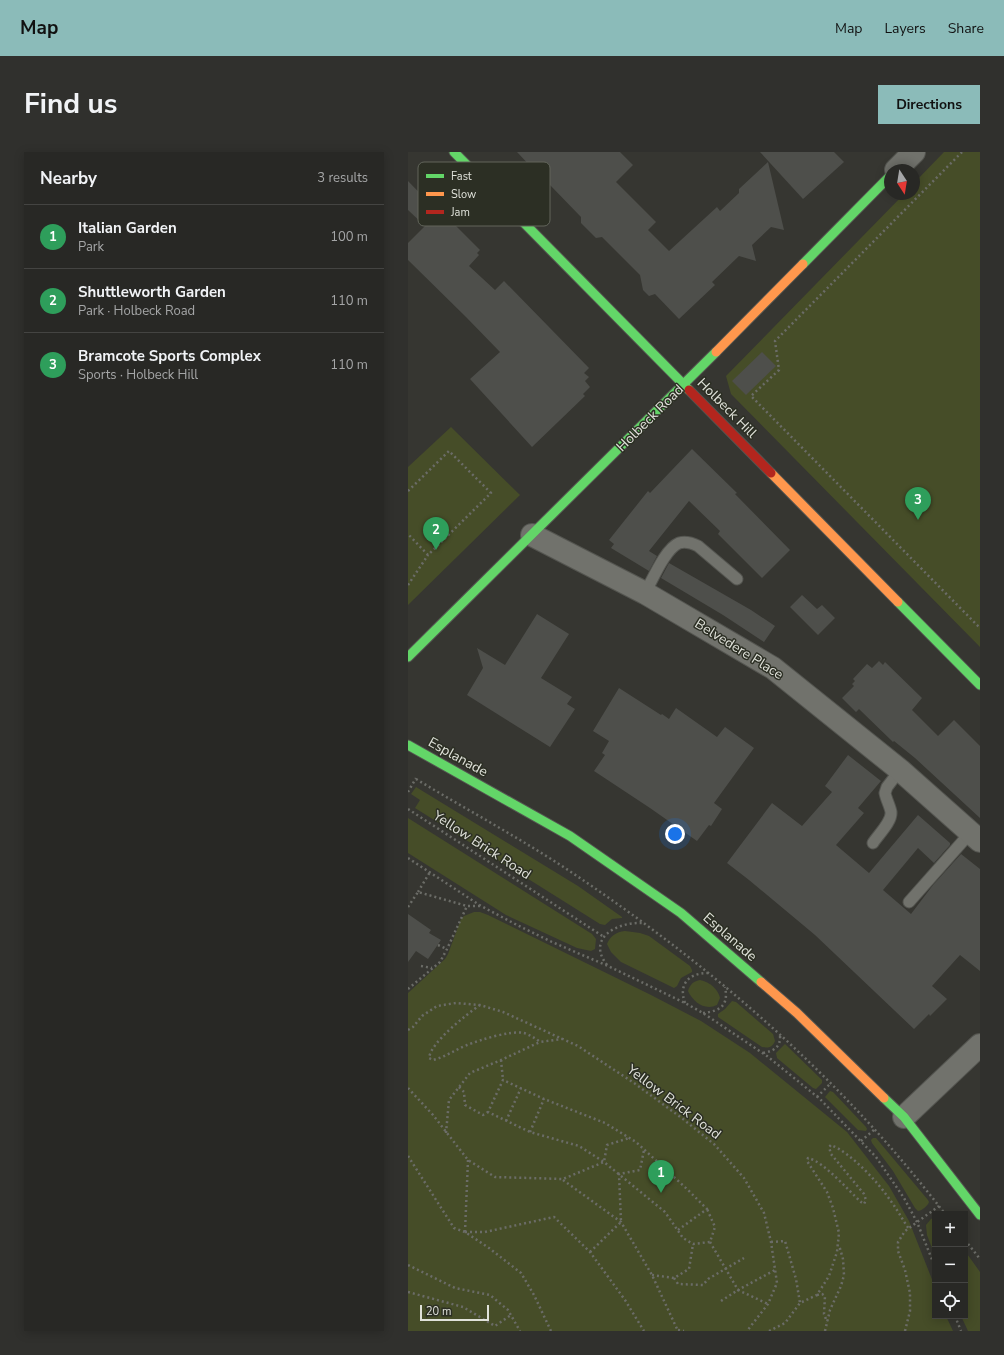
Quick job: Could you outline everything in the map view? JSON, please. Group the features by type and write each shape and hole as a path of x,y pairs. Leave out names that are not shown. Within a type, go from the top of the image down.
{"street":[{"name":"Holbeck Hill","path":"454,152 464,162"},
{"path":"902,164 914,152"},
{"name":"Holbeck Road","path":"408,657 684,384 884,182"},
{"name":"Holbeck Hill","path":"527,226 980,685"},
{"name":"Belvedere Place","path":"532,535 645,592 773,668 900,770 976,836"},
{"name":"Esplanade","path":"408,744 570,836 681,913 797,1013 904,1117 980,1215"},
{"path":"904,1117 980,1045"}],"lane":[{"path":"645,592 666,554 674,546 680,543 690,543 698,546 737,579"},
{"path":"873,843 890,819 891,814 885,793 887,787 900,770"},
{"path":"909,902 976,836"}],"path":[{"path":"962,152 775,341 779,370 752,396 980,628"},
{"path":"408,491 449,451 491,493 428,554 408,585"},
{"path":"408,534 428,554"},
{"path":"416,779 560,866 642,923 725,986 780,1034 831,1083 875,1129 943,1211"},
{"name":"Yellow Brick Road","path":"408,809 604,937"},
{"path":"408,858 481,906 552,942 608,966 686,1003 763,1054 817,1097 876,1157 889,1175 917,1222 932,1260"},
{"path":"408,907 430,872"},
{"path":"418,892 467,906 481,906"},
{"path":"408,989 440,962 467,906"},
{"path":"608,966 602,958 600,950 604,937 618,926 642,923"},
{"path":"438,945 447,949"},
{"path":"421,966 432,968"},
{"path":"686,1003 682,990 685,983 694,976 708,973"},
{"path":"703,1013 714,1012 724,1004 726,998 725,986"},
{"name":"Yellow Brick Road","path":"408,1030 413,1027 422,1016 437,1006 456,1003 480,1005 503,1012 578,1046 634,1083 715,1145 744,1178 764,1213 771,1242 777,1283 768,1304 747,1331"},
{"path":"480,1005 465,1016 439,1040 429,1058 433,1060 467,1045 503,1034 522,1033 532,1036 540,1042"},
{"path":"763,1054 771,1052 776,1048 780,1040 780,1034"},
{"path":"446,1133 449,1100 470,1073 540,1042 563,1039"},
{"path":"459,1087 464,1092 465,1105 483,1115 488,1112 503,1080 501,1060"},
{"path":"503,1080 544,1099 605,1123 629,1138 644,1150 707,1209 715,1227 710,1242 738,1290 768,1304"},
{"path":"817,1097 831,1083"},
{"path":"408,1088 434,1115 446,1133 468,1160 495,1177 563,1180 604,1162"},
{"path":"506,1121 521,1088"},
{"path":"530,1132 544,1099"},
{"path":"488,1112 530,1132 579,1146 604,1162 665,1212 683,1238 693,1244 710,1242"},
{"path":"860,1142 875,1129"},
{"path":"604,1162 607,1145 629,1138"},
{"path":"825,1331 831,1306 841,1286 844,1275 843,1259 839,1244 838,1226 831,1202 822,1183 807,1159 813,1159 821,1165 864,1204 866,1200 862,1192 830,1152 829,1147 831,1145 852,1159 878,1185 909,1228"},
{"path":"619,1174 640,1170 644,1150"},
{"path":"408,1156 454,1228 465,1232 521,1272 551,1331"},
{"path":"465,1232 468,1160"},
{"path":"590,1252 621,1222 619,1174"},
{"path":"563,1180 621,1222 652,1275 678,1330 684,1331"},
{"path":"905,1331 910,1311 910,1294 905,1270 898,1248 900,1239 909,1228 939,1206"},
{"path":"678,1230 707,1209"},
{"path":"465,1232 485,1232 554,1217 590,1252 625,1300 644,1331"},
{"path":"771,1242 784,1241 796,1279 800,1303"},
{"path":"652,1275 674,1278 689,1269 693,1244"},
{"path":"817,1295 826,1283 833,1266 839,1244"},
{"path":"968,1244 980,1259"},
{"path":"674,1278 678,1284 703,1285 708,1279 744,1258"},
{"path":"408,1264 455,1288 490,1295 508,1310 520,1331"},
{"path":"721,1301 775,1270"},
{"path":"408,1292 463,1307 495,1326 511,1315"},
{"path":"769,1331 785,1323 800,1303 822,1294 825,1296 824,1314 827,1322"},
{"path":"956,1319 961,1331"}],"green space":[{"path":"944,152 980,152 980,647 731,394 726,376 898,200 920,200 920,177"},
{"path":"451,427 520,495 408,605 408,467"},
{"path":"416,787 578,886 622,918 612,919 605,925 600,924 415,808 420,800 411,794"},
{"path":"408,818 592,934 596,939 595,949 591,951 577,948 506,915 408,853"},
{"path":"474,912 480,912 488,915 701,1021 750,1053 847,1132 889,1186 909,1221 932,1279 932,1319 947,1319 953,1331 408,1331 408,993 445,959 461,919 464,916"},
{"path":"625,931 649,936 690,966 692,972 681,978 677,986 674,988 621,962 611,952 607,944 614,935"},
{"path":"700,980 710,984 715,989 720,998 717,1005 713,1007 704,1006 696,1002 690,995 688,991 690,986 694,982"},
{"path":"732,1001 736,1002 773,1034 775,1041 773,1045 762,1047 718,1017 718,1014"},
{"path":"785,1044 822,1080 822,1083 816,1089 777,1058 776,1053"},
{"path":"830,1091 833,1092 866,1127 866,1131 858,1130 825,1097"},
{"path":"876,1138 928,1200 928,1204 924,1208 918,1211 915,1208 893,1171 872,1143 871,1140"},
{"path":"931,1219 932,1248 927,1235 926,1225"},
{"path":"968,1255 980,1272 980,1331 968,1331 962,1319 968,1319"}],"building":[{"path":"517,152 620,152 633,165 616,182 656,222 648,230 669,251 717,207 720,211 739,193 739,189 768,162 784,230 771,227 752,245 756,261 739,256 712,282 715,285 679,319 655,294 649,296 643,290 640,275 602,237 596,238 581,223 581,217 550,185 550,162 526,162"},
{"path":"760,152 834,152 844,162 803,199"},
{"path":"408,181 418,191 418,219 408,210"},
{"path":"425,226 456,226 480,250 477,253 479,255 469,266 495,290 504,281 589,368 584,373 589,377 585,381 590,387 583,394 585,396 532,447 470,379 500,352 408,260 408,243"},
{"path":"762,352 776,366 746,395 732,381"},
{"path":"692,449 737,493 735,494 790,550 762,578 718,534 720,531 689,501 649,551 657,556 649,571 611,548 614,544 609,540 648,491 650,493"},
{"path":"669,563 751,610 775,626 764,642 723,615 661,578"},
{"path":"802,595 817,609 822,605 835,618 818,635 790,607"},
{"path":"537,614 569,634 541,678 572,697 567,704 575,709 550,747 467,695 483,668 477,648 505,665"},
{"path":"879,661 883,665 885,662 922,698 912,710 938,736 954,720 980,746 980,818 915,758 894,741 893,742 859,709 856,712 842,698 854,686 852,684 855,681 853,679 867,664 872,668"},
{"path":"619,688 669,719 676,708 717,737 725,727 754,748 714,803 722,809 711,826 709,825 697,841 594,771 605,755 602,753 609,741 593,731"},
{"path":"848,755 881,781 858,808 864,813 836,845 869,873 918,815 950,843 950,845 934,863 918,848 883,890 911,914 933,885 961,854 980,869 980,971 960,955 932,986 947,999 914,1029 815,935 727,863 772,803 802,826 832,792 825,786"},
{"path":"408,914 431,930 429,933 441,940 428,959 416,951 408,962"}],"traffic: fast":[{"path":"454,152 464,162"},
{"path":"803,264 884,182"},
{"path":"527,226 689,390"},
{"path":"408,657 716,352"},
{"path":"898,602 980,685"},
{"path":"408,745 570,836 681,913 761,982"},
{"path":"884,1098 904,1117 980,1215"}],"traffic: slow":[{"path":"716,352 803,264"},
{"path":"771,473 898,602"},
{"path":"761,982 797,1013 884,1098"}],"traffic: jam":[{"path":"689,390 771,473"}],"place":[{"name":"Bramcote Sports Complex","path":"918,520"},
{"name":"Shuttleworth Garden","path":"436,550"},
{"name":"Italian Garden","path":"661,1193"}]}
